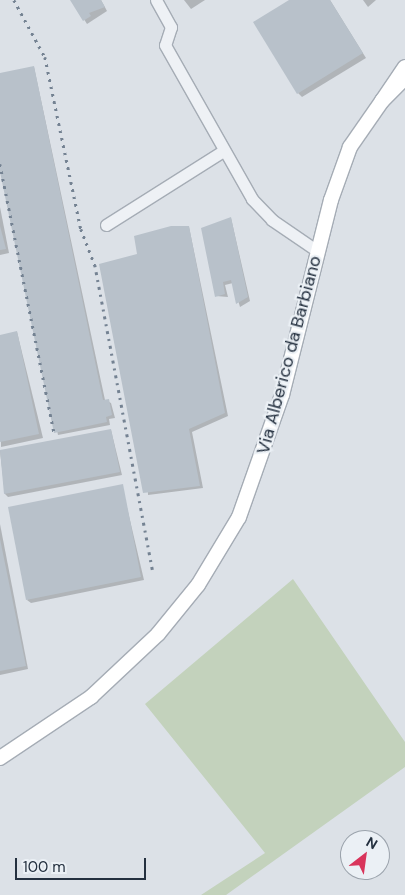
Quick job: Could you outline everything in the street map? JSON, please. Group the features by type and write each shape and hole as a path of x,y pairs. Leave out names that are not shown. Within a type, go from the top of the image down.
{"main road":[{"name":"Via Alberico da Barbiano","path":"0,758 91,697 158,634 198,585 239,517 262,459 316,250 350,147 405,67"},
{"name":"Via Alberico da Barbiano","path":"382,101 405,78"}],"street":[{"path":"156,0 171,26 165,45 223,151 252,199 272,220 316,250"},
{"path":"106,225 223,151"}],"green space":[{"path":"293,579 405,742 405,767 226,895 201,895 265,853 145,704"}],"building":[{"path":"70,0 101,0 105,7 89,13 91,16 83,21"},
{"path":"289,0 330,0 363,53 297,94 253,22"},
{"path":"34,66 103,400 109,399 112,415 106,417 107,422 54,433 0,172 0,73"},
{"path":"231,217 248,297 236,304 231,280 223,282 225,294 215,297 201,228"},
{"path":"0,226 6,249 0,250"},
{"path":"171,226 189,226 225,413 189,429 200,486 143,493 99,264 137,254 134,236"},
{"path":"17,331 39,434 0,442 0,335"},
{"path":"111,429 120,472 4,494 0,450"},
{"path":"123,484 141,577 26,600 8,507"},
{"path":"0,539 26,666 0,671"}],"railway":[{"path":"14,0 45,57 81,229 95,265 153,573"},
{"path":"0,164 54,433"}]}
